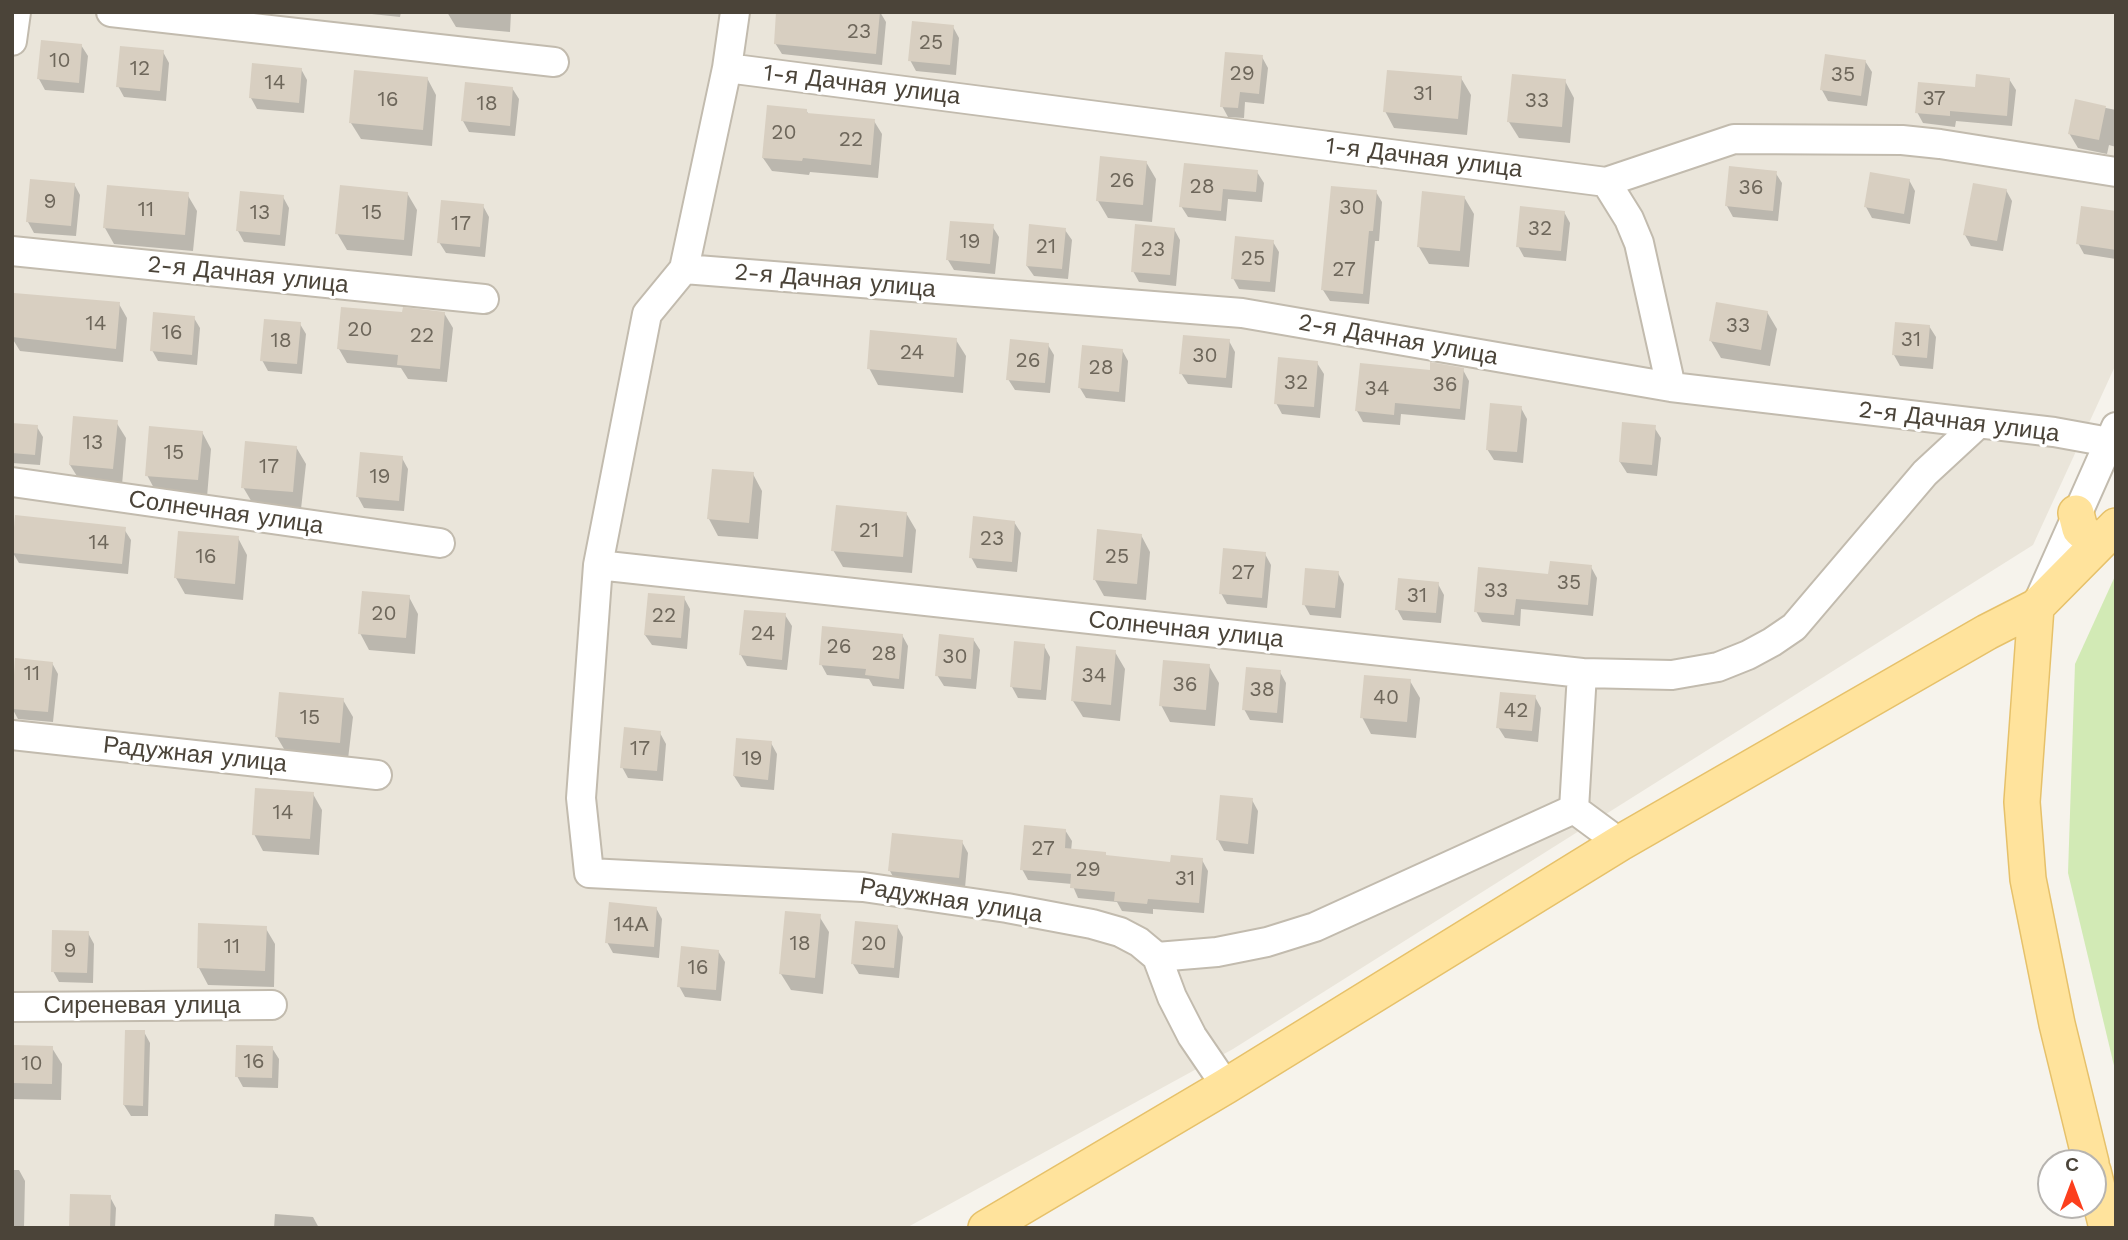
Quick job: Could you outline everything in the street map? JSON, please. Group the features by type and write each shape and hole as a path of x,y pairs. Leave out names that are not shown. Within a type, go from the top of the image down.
{"main road":[{"path":"2076,513 2080,529 2090,537 2109,532"},
{"path":"986,1228 1226,1086 1620,843 1987,632 2036,607 2109,532"},
{"path":"2036,607 2022,802 2028,880 2057,1024 2088,1149"}],"street":[{"path":"12,41 16,12"},
{"path":"111,12 554,62"},
{"path":"598,565 647,314 684,269 727,68 735,12"},
{"name":"1-я Дачная улица","path":"727,68 1606,182 1734,139 1914,141 2116,172"},
{"path":"1606,182 1640,243 1671,387"},
{"name":"2-я Дачная улица","path":"12,251 484,299"},
{"name":"2-я Дачная улица","path":"684,269 1242,313 1671,387 1978,424 2054,432 2113,434"},
{"name":"Солнечная улица","path":"598,565 1582,673 1672,676 1718,667 1748,655 1794,626 1925,473 1978,424"},
{"path":"2036,607 2113,434"},
{"name":"Солнечная улица","path":"12,482 440,544"},
{"name":"Радужная улица","path":"598,565 581,798 589,873 863,887 916,894 1093,924 1120,932 1139,942 1157,957"},
{"path":"1574,809 1582,673"},
{"name":"Радужная улица","path":"12,735 377,775"},
{"path":"1574,809 1620,843"},
{"path":"1226,1086 1192,1036 1172,997 1157,957 1217,952 1268,942 1315,927 1574,809"},
{"name":"Сиреневая улица","path":"12,1007 272,1005"}],"shaded area":[{"path":"12,12 2116,12 2116,364 2033,545 1233,1049 906,1228 12,1228"}],"green space":[{"path":"2116,574 2116,1074 2068,873 2075,664"}],"building":[{"path":"776,12 880,12 876,54 774,44"},
{"path":"912,21 954,25 950,65 908,61"},
{"path":"41,40 82,44 79,83 37,79"},
{"path":"120,46 164,50 160,91 116,87"},
{"path":"1225,52 1263,55 1259,94 1240,92 1238,108 1220,107"},
{"path":"1825,54 1866,60 1861,96 1820,90"},
{"path":"252,63 302,68 299,103 249,98"},
{"path":"354,70 428,77 423,130 349,123"},
{"path":"1387,70 1462,76 1458,119 1383,112"},
{"path":"1512,74 1566,79 1562,127 1507,122"},
{"path":"1976,74 2010,78 2007,116 1950,111 1950,116 1915,113 1918,82 1975,87"},
{"path":"465,82 513,87 510,126 461,121"},
{"path":"2075,99 2106,106 2099,140 2068,134"},
{"path":"767,105 807,109 807,113 875,119 871,165 803,158 802,161 762,158"},
{"path":"1100,156 1147,161 1143,205 1096,201"},
{"path":"1184,163 1258,170 1256,192 1223,189 1221,211 1179,207"},
{"path":"1729,166 1777,171 1773,211 1725,206"},
{"path":"1870,172 1910,179 1904,214 1864,207"},
{"path":"30,179 75,183 71,226 26,222"},
{"path":"1973,183 2007,189 1997,241 1963,235"},
{"path":"107,185 189,192 185,235 103,228"},
{"path":"340,185 408,192 404,240 335,234"},
{"path":"1331,186 1377,190 1373,231 1369,231 1363,294 1321,290"},
{"path":"240,191 284,195 280,235 236,231"},
{"path":"1422,191 1465,196 1460,251 1417,247"},
{"path":"441,200 484,204 480,247 437,243"},
{"path":"1520,206 1565,211 1561,251 1516,247"},
{"path":"2081,206 2116,211 2116,250 2076,244"},
{"path":"950,221 994,224 990,264 946,260"},
{"path":"1029,224 1066,228 1062,269 1026,266"},
{"path":"1135,224 1175,228 1170,275 1131,272"},
{"path":"1235,236 1274,240 1270,282 1231,279"},
{"path":"14,293 120,302 116,349 12,337"},
{"path":"1716,302 1768,311 1761,350 1709,341"},
{"path":"341,307 402,312 403,307 445,312 440,369 397,365 398,355 337,349"},
{"path":"153,312 195,316 192,355 150,351"},
{"path":"264,319 301,322 297,364 260,361"},
{"path":"1895,322 1930,325 1927,358 1892,355"},
{"path":"870,330 957,338 954,377 867,369"},
{"path":"1183,335 1230,339 1226,378 1179,374"},
{"path":"1010,339 1049,343 1045,383 1006,380"},
{"path":"1082,345 1123,349 1119,392 1078,388"},
{"path":"1278,357 1318,361 1314,407 1274,404"},
{"path":"1430,362 1464,368 1460,409 1395,403 1394,415 1355,411 1360,363 1430,370"},
{"path":"1490,403 1522,406 1517,452 1486,450"},
{"path":"73,416 118,420 113,469 69,465"},
{"path":"1622,422 1656,425 1652,465 1619,462"},
{"path":"12,423 38,425 35,455 12,453"},
{"path":"149,426 203,431 198,480 145,476"},
{"path":"245,441 297,446 293,492 241,488"},
{"path":"360,452 403,456 399,501 356,497"},
{"path":"712,469 754,472 749,523 707,519"},
{"path":"836,505 907,512 903,557 831,551"},
{"path":"15,515 126,527 122,564 12,553"},
{"path":"973,516 1015,521 1012,562 969,558"},
{"path":"1097,529 1142,534 1137,584 1093,580"},
{"path":"178,531 239,536 235,584 174,578"},
{"path":"1223,548 1266,552 1262,598 1219,594"},
{"path":"1550,561 1592,565 1588,605 1516,599 1514,615 1474,612 1478,567 1548,574"},
{"path":"1305,568 1339,571 1335,608 1302,605"},
{"path":"1398,578 1439,582 1436,613 1395,610"},
{"path":"362,591 410,595 406,638 358,634"},
{"path":"648,593 685,596 681,638 644,635"},
{"path":"744,610 786,613 782,660 739,655"},
{"path":"822,626 903,634 899,679 865,675 866,669 819,665"},
{"path":"939,634 974,638 971,679 935,676"},
{"path":"1014,641 1045,644 1041,690 1010,687"},
{"path":"1076,646 1116,650 1111,705 1071,701"},
{"path":"15,658 53,662 48,712 12,709"},
{"path":"1163,660 1210,664 1206,710 1159,706"},
{"path":"1246,667 1281,670 1277,713 1242,710"},
{"path":"1364,675 1411,679 1407,722 1360,718"},
{"path":"279,692 344,698 340,743 275,737"},
{"path":"1500,692 1536,695 1532,731 1496,728"},
{"path":"624,727 661,731 657,771 620,768"},
{"path":"736,738 772,741 768,780 733,776"},
{"path":"255,788 314,792 310,839 252,835"},
{"path":"1220,795 1253,798 1248,844 1216,840"},
{"path":"1024,825 1066,829 1065,848 1170,862 1171,855 1203,858 1199,903 1148,899 1147,904 1114,901 1115,892 1070,888 1071,874 1020,870"},
{"path":"892,833 963,840 959,878 888,871"},
{"path":"609,902 657,907 654,947 605,943"},
{"path":"785,911 821,914 815,978 779,974"},
{"path":"855,921 898,925 894,968 851,964"},
{"path":"198,923 267,926 265,971 197,968"},
{"path":"52,930 89,931 87,973 51,972"},
{"path":"681,946 719,950 716,990 677,987"},
{"path":"125,1030 145,1030 143,1106 123,1105"},
{"path":"12,1045 53,1046 52,1084 12,1083"},
{"path":"236,1045 273,1046 272,1078 235,1077"},
{"path":"70,1194 111,1195 110,1228 69,1228"}]}
